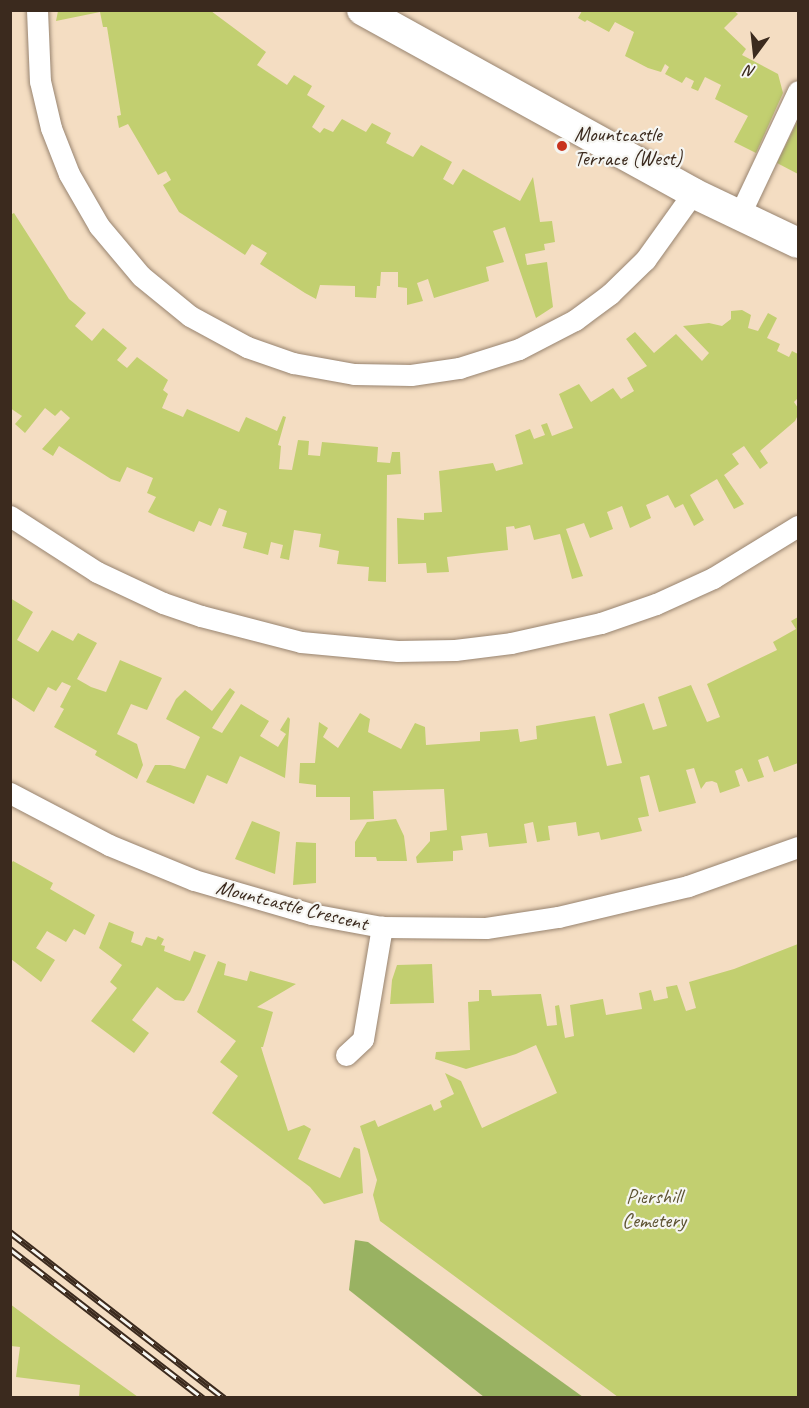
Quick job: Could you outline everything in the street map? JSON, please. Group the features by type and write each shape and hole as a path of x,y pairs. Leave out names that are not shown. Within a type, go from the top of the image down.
{"street":[{"path":"37,10 39,69 51,128 69,174 99,226 141,276 182,310 227,338 293,363 354,374 411,375 459,368 519,349 575,320 610,294 645,260 693,194"},
{"path":"362,10 693,194 798,243"},
{"path":"739,216 798,91"},
{"path":"10,516 40,538 97,572 163,603 201,616 302,642 398,651 487,646 540,638 601,623 656,604 713,578 798,526"},
{"name":"Mountcastle Crescent","path":"10,793 109,845 194,880 311,914 382,927 486,928 558,917 688,886 798,847"},
{"path":"346,1055 363,1039 382,927"}],"green space":[{"path":"58,11 211,11 266,52 257,65 287,85 294,75 312,86 307,95 325,106 312,127 320,133 324,128 333,132 342,119 366,132 372,123 391,133 386,143 413,157 421,145 452,162 443,179 453,185 463,169 520,201 533,177 540,222 552,221 555,242 544,244 545,250 525,254 527,265 547,262 553,307 536,318 505,227 493,231 504,262 486,267 489,281 434,298 428,279 417,283 423,301 407,305 407,288 398,287 398,272 381,272 376,298 355,297 355,286 320,285 316,299 305,293 260,264 267,253 252,244 245,255 179,212 163,185 171,180 166,171 158,175 128,124 119,128 117,116 121,115 107,27 103,27 100,12 56,21"},
{"path":"582,11 734,11 738,14 724,28 746,49 742,55 778,74 783,93 756,153 734,142 748,116 715,99 721,85 705,77 698,91 691,88 694,81 686,77 682,83 665,74 669,67 665,64 661,72 625,56 634,32 615,22 609,32 587,20 585,22 578,18"},
{"path":"798,120 798,174 777,163"},
{"path":"14,213 69,299 86,313 75,326 92,341 103,328 127,348 117,360 127,368 137,357 168,380 163,390 168,394 162,408 183,417 187,409 239,432 246,417 277,431 283,416 286,417 278,445 281,446 279,469 292,470 298,440 309,441 308,455 320,456 322,442 378,447 377,462 390,463 392,452 400,452 401,474 387,475 386,582 368,581 369,567 337,564 339,551 319,547 321,534 294,530 289,560 280,558 283,545 271,542 268,555 243,548 247,533 222,526 227,511 219,508 211,526 199,521 194,532 148,512 156,497 147,493 153,478 127,467 120,482 111,479 59,446 53,456 42,449 70,418 61,410 55,416 45,408 25,433 15,424 22,416 10,408 10,215"},
{"path":"742,310 751,315 748,328 758,331 768,313 777,318 767,338 780,344 777,351 789,357 792,351 798,354 798,398 794,402 798,408 798,415 795,421 760,451 768,463 760,469 744,446 732,454 739,464 724,475 744,504 734,509 717,479 690,495 704,520 694,526 683,504 675,508 668,495 646,505 651,518 630,528 622,506 607,512 613,529 590,538 584,523 566,529 583,576 572,579 560,534 534,540 530,525 515,529 514,526 506,527 508,550 447,557 449,572 427,573 426,563 398,564 397,518 424,520 424,513 442,512 439,471 493,463 496,471 523,464 515,435 530,429 534,439 545,435 541,425 547,423 552,436 573,428 559,394 579,384 591,402 613,388 621,399 634,391 627,378 647,366 626,339 635,332 654,353 676,334 702,361 709,353 683,326 709,323 722,326 731,319 731,311"},
{"path":"10,598 33,612 17,640 38,652 52,630 73,641 78,633 97,643 77,679 91,687 106,692 120,660 162,678 147,710 131,704 117,734 137,744 143,765 137,779 95,755 97,751 54,727 64,709 60,707 71,686 62,682 56,691 48,687 34,712 11,697"},
{"path":"798,617 798,763 774,772 768,756 758,760 764,777 748,782 742,768 735,771 740,786 720,793 717,783 712,781 706,782 701,789 694,768 686,770 696,803 659,812 649,775 640,777 649,816 638,818 642,831 601,840 599,832 578,836 576,822 548,826 550,840 537,842 533,822 524,824 527,843 489,847 487,833 461,836 463,850 453,851 453,861 417,863 416,857 430,841 430,832 447,830 444,789 373,791 374,819 350,820 350,797 316,797 316,785 299,783 300,763 315,763 319,722 328,728 323,737 338,748 360,713 370,719 368,732 401,749 415,723 425,727 426,745 480,741 480,732 518,729 520,742 537,739 536,726 595,716 607,766 622,763 609,714 644,703 653,730 667,726 658,697 691,685 707,722 720,717 707,684 777,650 773,642 796,629 791,621"},
{"path":"230,688 235,692 212,728 222,733 241,704 269,721 260,736 278,747 286,734 280,730 288,717 290,719 285,778 240,756 227,784 207,775 194,804 146,782 155,765 170,765 185,769 200,737 166,719 176,699 185,690 212,711"},
{"path":"396,819 404,836 407,861 377,861 376,857 355,857 355,842 367,822"},
{"path":"252,821 280,832 275,874 235,859"},
{"path":"296,842 316,843 316,883 293,885"},
{"path":"13,861 53,883 50,889 95,915 85,935 74,929 66,942 47,931 36,948 55,960 41,982 11,959 10,865"},
{"path":"109,922 134,932 131,942 142,946 146,937 156,940 158,936 164,939 161,945 165,946 164,951 190,961 194,951 206,955 184,1001 175,1000 157,987 132,1020 149,1033 134,1053 91,1021 117,988 110,982 122,965 99,948"},
{"name":"Piershill Cemetery","path":"798,944 798,1397 618,1397 380,1221 373,1195 377,1180 360,1126 375,1120 378,1127 431,1104 434,1111 442,1107 440,1101 454,1094 445,1073 461,1081 482,1128 557,1093 536,1045 516,1054 466,1069 435,1059 436,1052 470,1050 468,1002 479,1001 479,990 491,990 492,996 541,994 547,1026 557,1025 555,1006 559,1005 565,1038 574,1036 570,1005 603,999 606,1015 642,1009 639,993 651,990 654,1001 668,998 666,987 677,985 686,1011 696,1008 689,982 734,969"},
{"path":"218,961 226,964 224,975 247,981 250,971 296,984 257,1007 273,1012 263,1047 261,1047 265,1060 288,1131 304,1125 311,1129 298,1159 340,1178 354,1147 360,1149 363,1193 324,1204 310,1187 212,1113 238,1076 220,1062 236,1041 197,1012"},
{"path":"432,964 434,1003 390,1004 392,980 397,965"},
{"path":"355,1240 368,1242 583,1397 484,1397 349,1290"},
{"path":"10,1304 138,1397 79,1397 80,1385 16,1377 20,1347 11,1346"}],"railway":[{"path":"10,1232 224,1398"},
{"path":"10,1249 203,1398"}],"place":[{"name":"Mountcastle Terrace (West)","path":"562,146"}]}
